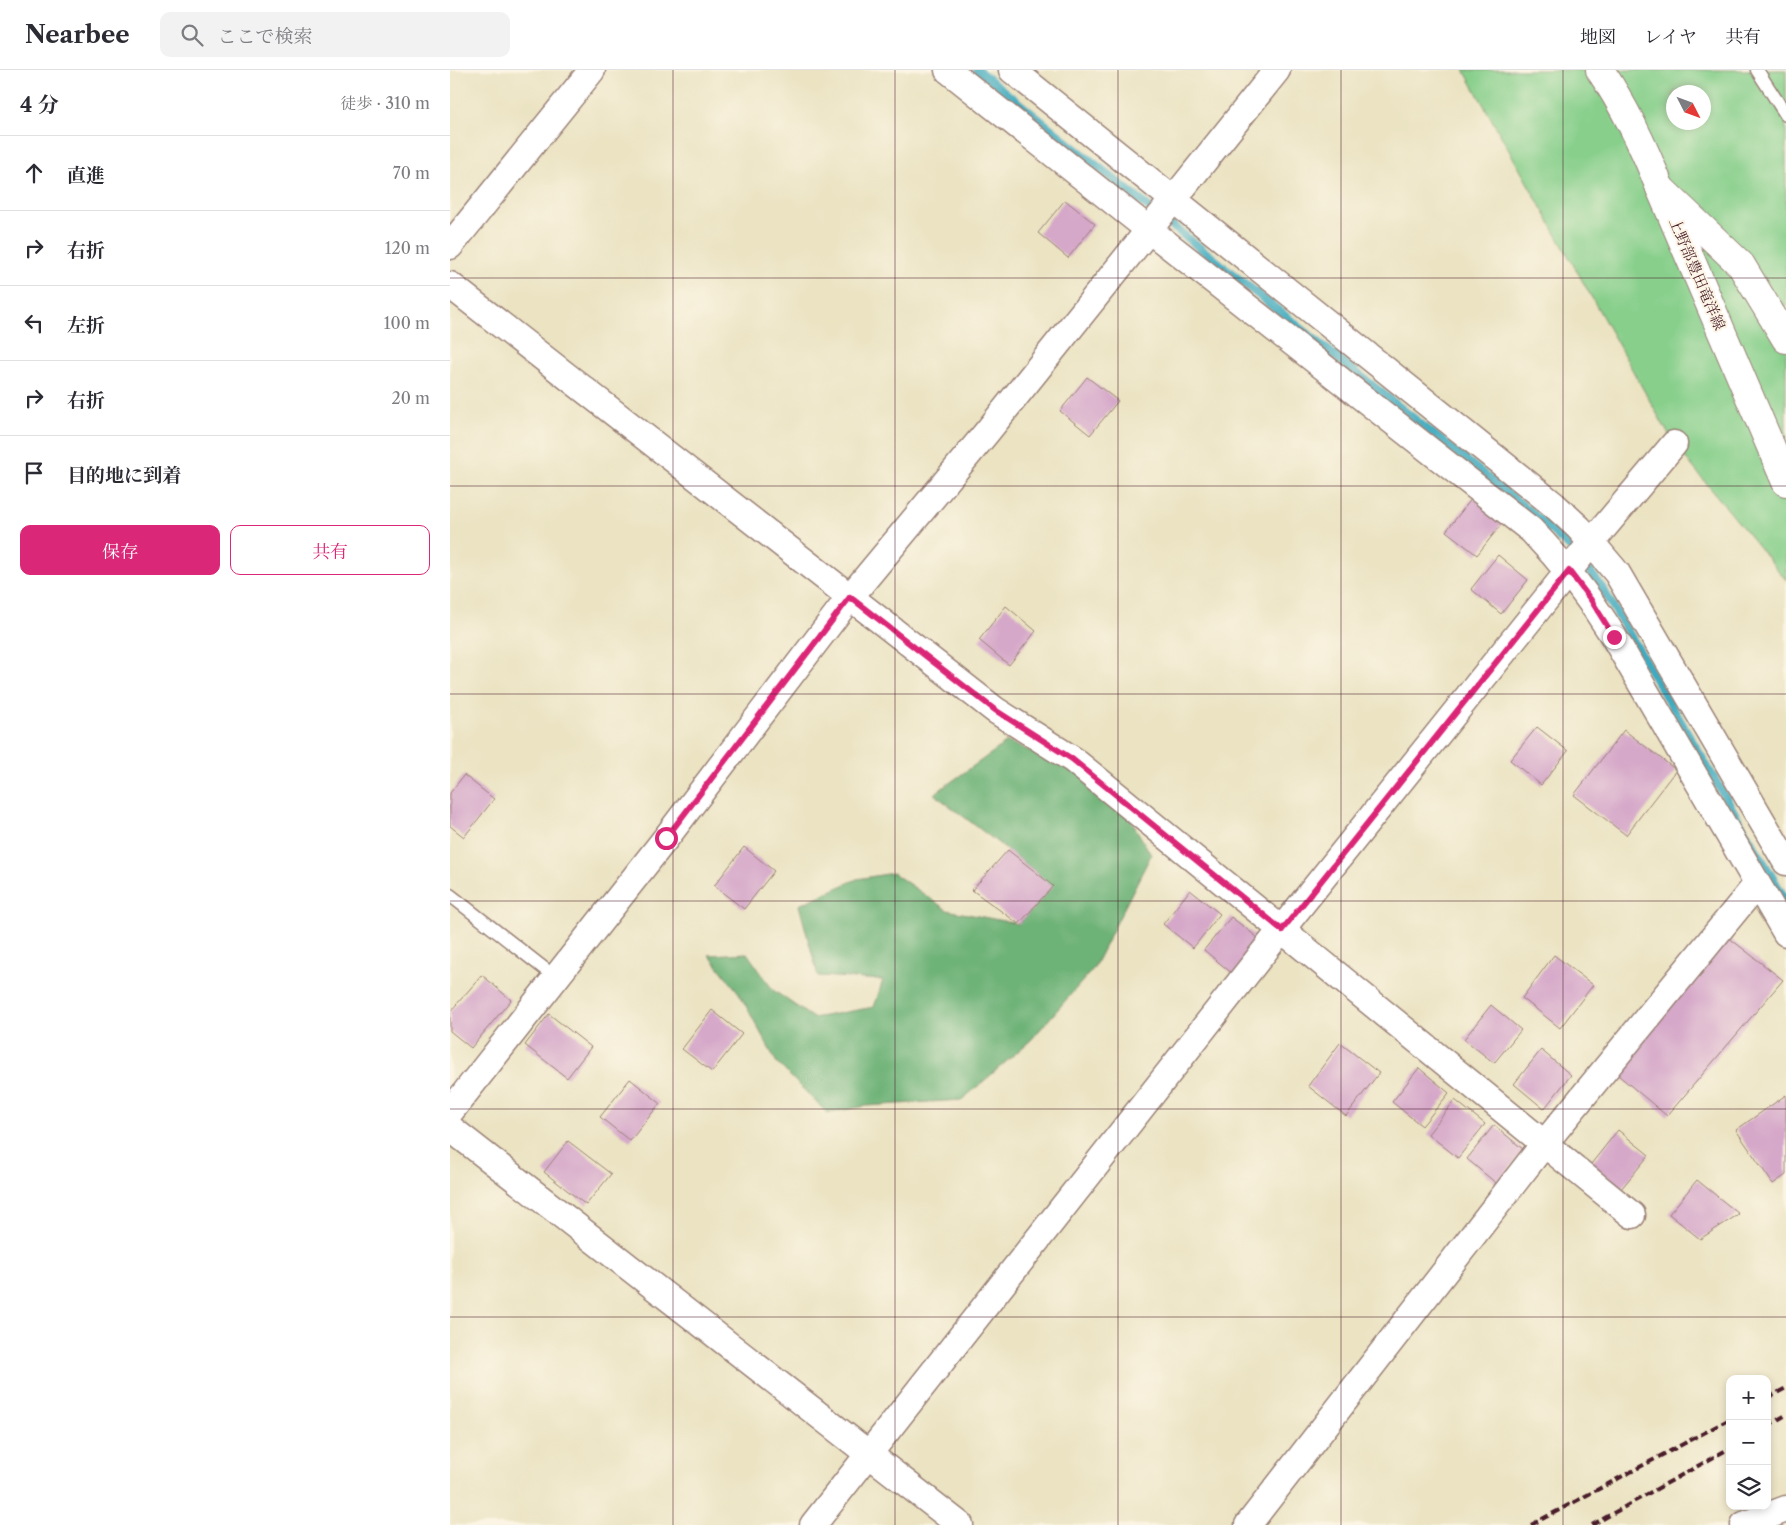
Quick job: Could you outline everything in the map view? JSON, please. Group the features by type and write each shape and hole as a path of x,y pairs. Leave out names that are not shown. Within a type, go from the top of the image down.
{"main road":[{"name":"上野部豊田竜洋線","path":"1600,70 1618,96 1646,153 1786,482"},
{"path":"1660,188 1741,265 1786,339"}],"street":[{"path":"450,246 592,70"},
{"path":"948,70 1531,530 1569,571 1591,600 1786,933"},
{"path":"1012,70 1554,505 1579,528 1617,574 1786,862"},
{"path":"450,1112 666,838 850,597 987,432 1277,70"},
{"path":"450,285 995,710 1072,759 1632,1215"},
{"path":"813,1525 1282,930 1591,542 1674,444"},
{"path":"1248,1525 1544,1144 1757,884"},
{"path":"450,1128 960,1525"},
{"path":"1744,1525 1786,1509"}],"lane":[{"path":"1757,70 1786,115"},
{"path":"450,895 555,977"}],"green space":[{"path":"1464,70 1786,70 1786,580 1674,444"},
{"path":"1007,742 1074,768 1118,797 1151,855 1093,969 1031,1040 962,1100 866,1106 827,1113 777,1063 739,993 709,955 747,953 773,990 813,1018 874,1007 883,980 818,976 799,905 857,879 893,873 947,910 1019,924 1043,897 1040,875 934,794"}],"building":[{"path":"1065,200 1095,224 1068,258 1038,233"},
{"path":"1087,377 1118,401 1090,435 1060,411"},
{"path":"1473,497 1504,521 1477,555 1446,531"},
{"path":"1498,555 1528,580 1501,614 1471,589"},
{"path":"1006,606 1036,631 1009,665 979,640"},
{"path":"1537,727 1568,751 1541,785 1510,760"},
{"path":"1624,730 1676,770 1626,835 1574,795"},
{"path":"464,775 494,799 464,837 450,826 450,793"},
{"path":"744,847 774,871 744,909 714,886"},
{"path":"1008,850 1053,886 1019,924 972,890"},
{"path":"1190,890 1220,914 1193,948 1163,924"},
{"path":"1231,917 1262,941 1234,975 1204,950"},
{"path":"1719,930 1783,980 1667,1116 1618,1075"},
{"path":"1554,955 1593,985 1560,1028 1522,998"},
{"path":"482,975 511,1000 471,1048 450,1031 450,1012"},
{"path":"1491,1005 1521,1030 1494,1063 1464,1039"},
{"path":"712,1010 742,1034 712,1072 682,1049"},
{"path":"549,1014 591,1047 567,1078 525,1045"},
{"path":"1340,1043 1379,1073 1346,1116 1308,1086"},
{"path":"1541,1050 1571,1075 1544,1109 1514,1084"},
{"path":"1419,1068 1449,1093 1422,1126 1392,1102"},
{"path":"630,1079 660,1103 630,1141 600,1117"},
{"path":"1786,1095 1786,1175 1773,1184 1736,1130"},
{"path":"1455,1100 1485,1124 1458,1158 1428,1134"},
{"path":"1494,1125 1524,1150 1497,1184 1467,1159"},
{"path":"1618,1130 1649,1155 1621,1189 1591,1164"},
{"path":"568,1141 611,1174 586,1205 544,1172"},
{"path":"1697,1180 1739,1214 1700,1239 1669,1214"}],"waterway":[{"path":"977,70 1532,513 1571,548 1601,586 1786,901"}],"railway":[{"path":"1771,1396 1786,1388"},
{"path":"1771,1424 1786,1415"},
{"path":"1531,1525 1728,1420"},
{"path":"1592,1525 1726,1450"}],"route":[{"path":"666,838 850,597 995,710 1072,759 1282,930 1569,571 1591,600 1614,637"}]}
